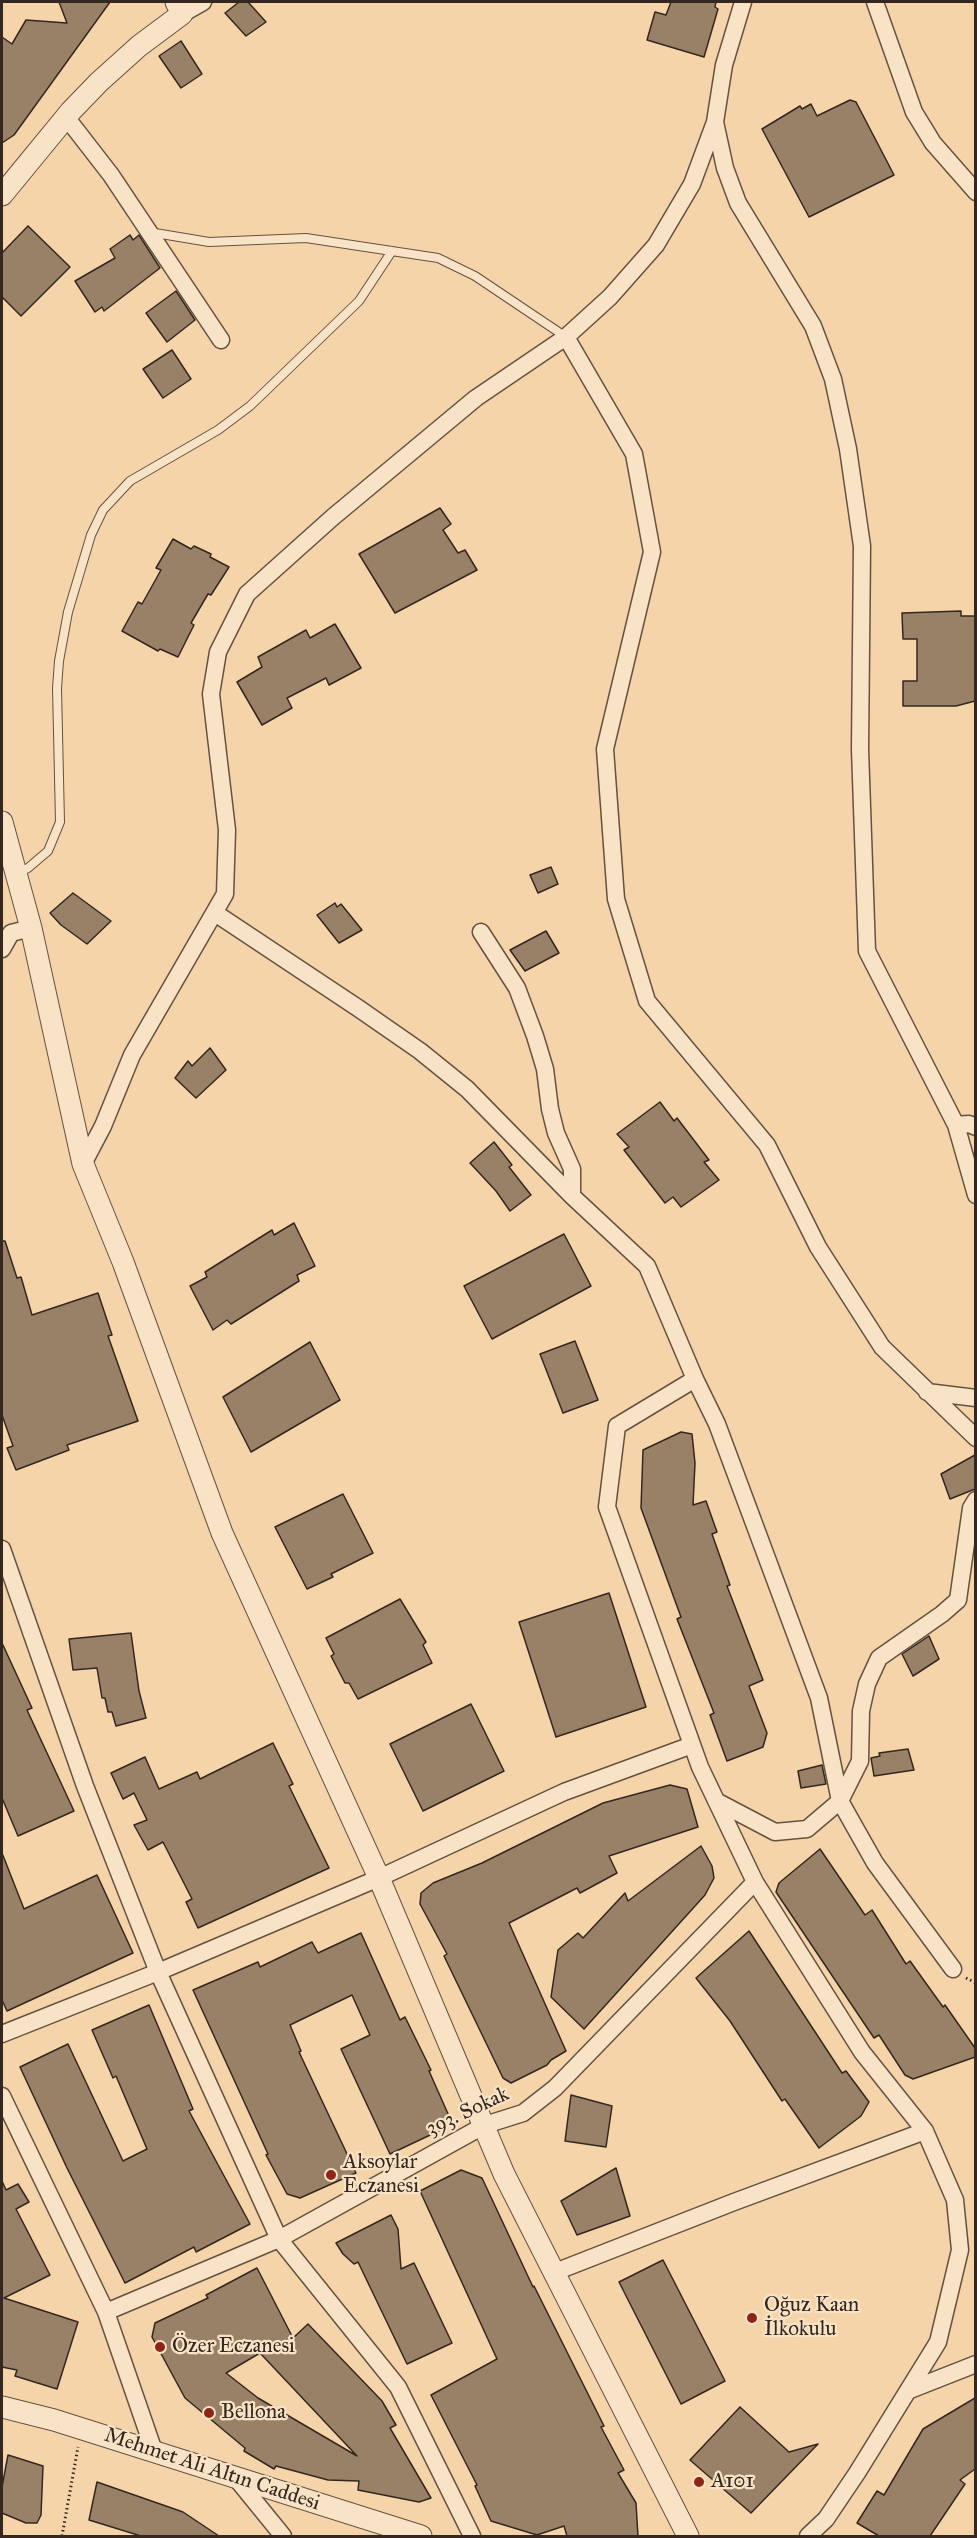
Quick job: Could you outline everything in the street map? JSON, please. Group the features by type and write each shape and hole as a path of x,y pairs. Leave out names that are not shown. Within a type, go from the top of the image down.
{"street":[{"path":"2,195 66,117 107,75 179,8 203,2"},
{"path":"83,1164 103,1126 132,1055 225,894 227,830 211,694 218,652 247,594 333,517 476,398 566,338 610,297 656,245 692,184 715,122 724,65 743,2"},
{"path":"875,2 914,111 933,143 975,192"},
{"path":"66,117 111,175 221,340"},
{"path":"715,122 725,168 738,203 813,326 833,379 848,449 862,546 860,749 867,951 956,1125 975,1195"},
{"path":"566,338 634,454 652,552 605,748 616,899 647,1001 767,1145 818,1247 882,1347 975,1438"},
{"path":"2,822 16,874 14,930 83,1164 123,1262 222,1533 379,1878 504,2174 687,2536"},
{"path":"215,913 420,1051 467,1089 572,1196 647,1266 694,1379 717,1424 819,1698 840,1801 875,1863 952,1969"},
{"path":"2,950 14,930"},
{"path":"481,932 518,988 535,1036 545,1069 552,1117 572,1168 572,1196"},
{"path":"956,1125 969,1124 975,1127"},
{"path":"694,1379 617,1426 607,1507 692,1745 716,1801 755,1882 862,2052 925,2131 955,2200 960,2250 938,2342 910,2390 832,2510 808,2536"},
{"path":"927,1392 975,1398"},
{"path":"716,1801 775,1832 807,1829 840,1801 860,1761 861,1711 867,1684 879,1658 958,1600 971,1508 975,1500"},
{"path":"2,1549 85,1785 158,1972 279,2239 398,2386 472,2536"},
{"path":"2,2034 158,1972 379,1878 564,1792 692,1745"},
{"name":"393. Sokak","path":"106,2312 279,2239 484,2125 523,2113 555,2088 755,1882"},
{"path":"2,2096 106,2312 154,2451"},
{"path":"555,2272 925,2131"},
{"path":"910,2390 975,2364"},
{"name":"Mehmet Ali Altın Caddesi","path":"2,2407 81,2428 421,2536"},
{"path":"235,2477 283,2536"}],"lane":[{"path":"148,232 160,232 193,241 209,242 306,238 423,254 457,266 566,338"},
{"path":"16,874 33,864 48,851 60,822 57,688 59,661 68,612 91,535 103,510 130,481 218,430 250,406 359,301 392,251"}],"path":[{"path":"62,2536 81,2428"}],"building":[{"path":"59,2 110,2 14,135 2,143 2,37 12,44 26,20 67,23"},
{"path":"239,2 248,2 266,22 246,36 225,13"},
{"path":"671,2 716,2 715,7 718,9 704,57 647,40 655,12 666,15"},
{"path":"181,41 202,74 181,88 159,56"},
{"path":"850,100 856,102 894,175 809,217 762,129 800,106 802,109 811,104 817,116"},
{"path":"28,226 70,267 21,316 2,297 2,253"},
{"path":"130,235 133,240 139,235 160,268 104,311 102,307 95,312 75,281 115,258 110,249"},
{"path":"176,291 195,320 167,342 146,313"},
{"path":"172,350 191,379 163,398 143,369"},
{"path":"440,508 451,524 443,530 458,553 465,550 477,570 395,613 359,554"},
{"path":"173,539 191,549 194,546 211,554 210,557 229,567 211,595 208,594 191,623 194,625 178,657 160,649 158,651 122,631 138,602 142,604 161,570 156,568"},
{"path":"961,611 961,616 975,616 975,701 956,706 903,706 903,681 917,681 917,639 903,639 902,613"},
{"path":"335,624 361,668 329,685 326,678 287,698 292,708 262,725 237,682 262,667 258,657 306,630 310,638"},
{"path":"551,867 558,884 538,893 530,875"},
{"path":"73,893 111,921 87,944 61,925 50,913"},
{"path":"335,903 337,907 341,904 362,930 339,943 317,915"},
{"path":"546,931 559,953 525,971 510,950"},
{"path":"210,1048 226,1070 196,1098 175,1078 188,1061 192,1066"},
{"path":"660,1102 674,1121 677,1118 709,1160 704,1162 719,1180 681,1207 673,1197 665,1203 624,1150 629,1147 617,1134"},
{"path":"494,1142 512,1165 509,1167 531,1195 510,1211 496,1191 470,1163"},
{"path":"294,1223 315,1266 297,1275 299,1281 231,1324 227,1320 213,1330 190,1286 207,1277 205,1272 272,1230 274,1235"},
{"path":"564,1234 591,1286 492,1339 464,1286"},
{"path":"2,1241 5,1241 17,1278 21,1277 32,1315 98,1293 112,1335 108,1336 138,1421 67,1445 69,1450 16,1470 7,1448 13,1446 2,1415"},
{"path":"575,1341 598,1400 563,1413 540,1354"},
{"path":"310,1342 340,1400 251,1452 223,1397"},
{"path":"681,1432 692,1434 695,1463 693,1505 706,1501 717,1532 712,1534 730,1585 727,1586 763,1680 749,1686 767,1733 763,1747 727,1761 710,1715 714,1713 677,1619 681,1617 641,1508 643,1450"},
{"path":"975,1455 975,1489 950,1499 941,1474"},
{"path":"343,1494 373,1553 331,1574 333,1577 307,1589 275,1527"},
{"path":"609,1593 646,1707 556,1737 519,1622"},
{"path":"400,1599 426,1642 423,1645 432,1663 358,1699 349,1683 345,1683 331,1656 334,1654 326,1638"},
{"path":"131,1633 139,1691 146,1718 116,1726 112,1712 108,1712 105,1698 102,1698 97,1668 73,1670 69,1639"},
{"path":"929,1636 939,1659 913,1676 902,1654"},
{"path":"2,1643 32,1708 27,1710 74,1811 18,1836 2,1798"},
{"path":"471,1704 504,1771 423,1811 390,1744"},
{"path":"273,1743 293,1784 289,1786 329,1868 198,1928 186,1902 192,1899 163,1842 148,1850 134,1825 147,1820 134,1793 123,1799 111,1773 145,1757 159,1789 197,1772 200,1779"},
{"path":"908,1749 914,1770 874,1776 871,1758 880,1756 879,1753"},
{"path":"822,1765 826,1784 801,1788 798,1771"},
{"path":"670,1785 687,1789 698,1827 609,1856 617,1873 580,1893 577,1888 509,1923 566,2051 547,2065 511,2083 503,2078 444,1956 447,1954 420,1904 421,1893 433,1883 482,1863 603,1803"},
{"path":"701,1846 712,1866 714,1878 705,1895 584,2029 551,1997 558,1950 578,1933 583,1938 625,1893 628,1901"},
{"path":"820,1849 865,1915 872,1910 906,1964 910,1961 943,2007 945,2005 975,2048 975,2057 913,2079 905,2075 879,2035 874,2038 776,1892 779,1883"},
{"path":"2,1853 24,1909 97,1875 133,1953 7,2011 2,2000"},
{"path":"749,1931 842,2073 846,2071 869,2102 861,2116 819,2148 785,2099 782,2101 730,2021 696,1978"},
{"path":"361,1933 400,2020 405,2017 431,2070 429,2071 449,2116 445,2128 390,2154 341,2049 370,2035 352,1995 290,2025 301,2051 299,2052 356,2173 300,2198 287,2194 266,2155 268,2154 193,1990 258,1962 260,1967 312,1942 318,1953"},
{"path":"149,2005 193,2109 189,2111 250,2224 196,2252 194,2247 125,2283 67,2168 20,2067 68,2044 123,2161 147,2149 116,2076 113,2078 92,2030"},
{"path":"571,2095 612,2106 606,2147 565,2141"},
{"path":"616,2168 630,2216 577,2235 561,2201"},
{"path":"461,2170 482,2178 533,2287 604,2426 601,2427 624,2470 618,2473 636,2503 638,2536 567,2536 564,2526 537,2535 491,2521 475,2486 477,2485 431,2395 497,2359 420,2191"},
{"path":"2,2181 6,2190 18,2184 29,2202 16,2209 50,2275 4,2298 78,2322 57,2389 15,2376 17,2370 2,2367"},
{"path":"391,2215 398,2229 401,2269 414,2263 452,2343 407,2364 358,2262 354,2264 343,2254 336,2243"},
{"path":"663,2260 725,2381 681,2404 619,2282"},
{"path":"257,2268 293,2338 308,2324 382,2401 396,2425 390,2428 431,2498 419,2502 358,2490 359,2481 328,2480 276,2466 274,2469 244,2451 245,2448 185,2398 152,2337 155,2323 208,2298 206,2295","holes":["260,2353 357,2456 258,2398 226,2373"]},
{"path":"975,2398 975,2469 960,2480 965,2484 930,2536 879,2536 857,2523 877,2491 884,2495 923,2429"},
{"path":"740,2407 789,2452 818,2444 751,2513 690,2460"},
{"path":"8,2455 43,2466 41,2515 37,2523 26,2523 2,2513 2,2487"},
{"path":"97,2482 183,2512 219,2536 141,2536 89,2520"}],"place":[{"name":"Aksoylar Eczanesi","path":"331,2175"},
{"name":"Oğuz Kaan İlkokulu","path":"752,2318"},
{"name":"Özer Eczanesi","path":"160,2347"},
{"name":"Bellona","path":"209,2413"},
{"name":"A101","path":"699,2482"}]}
